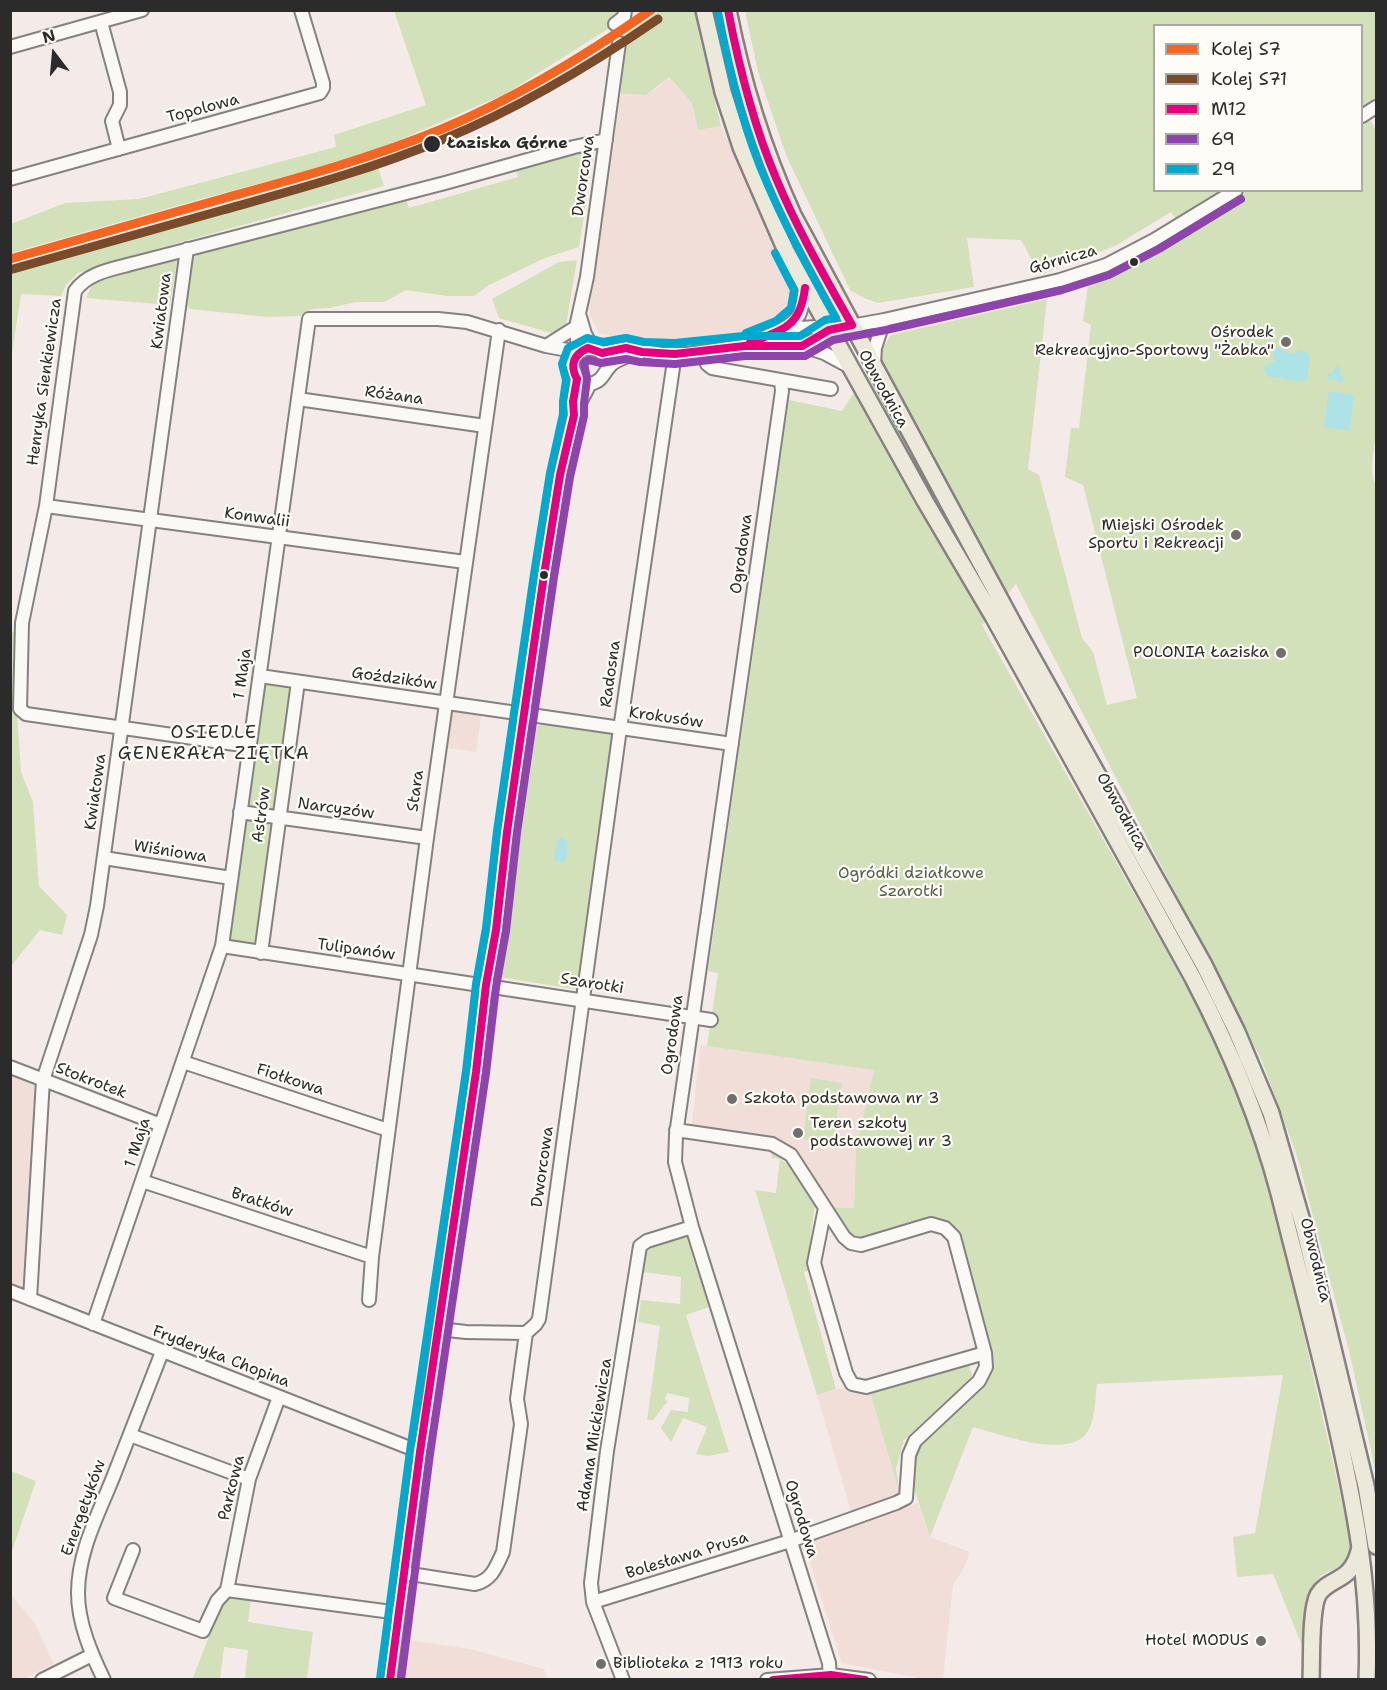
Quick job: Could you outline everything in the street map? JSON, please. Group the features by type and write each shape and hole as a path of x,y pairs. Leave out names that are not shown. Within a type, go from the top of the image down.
{"main road":[{"name":"Obwodnica","path":"704,10 723,92 741,147 769,216 805,288 993,618 1187,968 1236,1066 1269,1156 1348,1473 1369,1545"},
{"name":"Obwodnica","path":"728,10 750,104 776,177 793,215 1014,625 1204,965 1238,1032 1261,1085 1282,1146 1304,1228 1366,1486 1369,1545 1367,1680"},
{"path":"1311,1680 1315,1610 1318,1596 1323,1588 1348,1573 1369,1545"},
{"path":"1338,1579 1349,1581 1367,1600"}],"street":[{"path":"10,47 142,10"},
{"name":"Topolowa","path":"10,179 321,92 323,83 301,10"},
{"path":"615,24 624,17 626,10"},
{"path":"101,22 120,92 120,105 112,121 119,148"},
{"name":"Dworcowa","path":"578,352 576,327 587,277 619,44"},
{"path":"1363,115 1377,107"},
{"name":"Henryka Sienkiewicza","path":"122,727 26,714 20,709 19,702 22,623 46,506 75,291 84,280 91,276 187,249 606,140"},
{"name":"Górnicza","path":"829,330 884,320 1060,280 1106,265 1155,240 1233,192"},
{"name":"Kwiatowa","path":"30,1299 43,1080 91,935 104,858 187,249"},
{"path":"744,346 782,330 800,315 805,288"},
{"path":"579,313 585,334 608,363 608,368"},
{"name":"1 Maja","path":"93,1324 222,946 309,319 467,322 546,346 578,352"},
{"path":"874,364 875,348 884,320"},
{"path":"546,346 576,327"},
{"path":"782,330 817,327 829,330"},
{"name":"Stara","path":"369,1300 372,1257 408,974 499,330"},
{"path":"802,346 829,330"},
{"name":"1 Maja","path":"546,346 572,366"},
{"path":"574,415 573,402 577,379 572,366 578,352 583,350 626,348 642,352 675,354 744,346 802,346 824,353 850,367"},
{"path":"390,1680 420,1452 476,1072 486,986 496,930 524,715 554,508 566,444 574,415 590,384 602,379 608,368 620,359 642,352"},
{"path":"703,352 707,364 712,368 831,389"},
{"name":"Radosna","path":"583,1000 675,354"},
{"path":"577,379 590,384"},
{"name":"Ogrodowa","path":"781,381 782,391 676,1130 675,1162 692,1227 829,1663 831,1677"},
{"name":"Różana","path":"298,399 485,426"},
{"name":"Konwalii","path":"46,506 465,562"},
{"name":"Goździków","path":"260,676 524,715"},
{"name":"Astrów","path":"261,952 298,682"},
{"name":"Krokusów","path":"524,715 732,744"},
{"path":"122,727 249,746"},
{"name":"Narcyzów","path":"240,813 427,838"},
{"name":"Wiśniowa","path":"104,858 231,878"},
{"name":"Tulipanów","path":"222,946 486,986"},
{"name":"Szarotki","path":"486,986 711,1020"},
{"name":"Dworcowa","path":"404,1573 475,1584 484,1582 496,1568 503,1552 521,1424 517,1399 526,1333 539,1318 583,1000"},
{"name":"Fiołkowa","path":"183,1062 388,1130"},
{"name":"Stokrotek","path":"10,1067 161,1125"},
{"path":"676,1130 772,1144 791,1155 844,1237 851,1243 861,1245 931,1224 945,1228 954,1237 985,1353 866,1387 852,1384 846,1373 814,1263 825,1208"},
{"name":"Bratków","path":"142,1181 372,1257"},
{"name":"Adama Mickiewicza","path":"623,1680 593,1602 591,1583 606,1462 640,1246 647,1241 692,1227"},
{"name":"Fryderyka Chopina","path":"10,1291 279,1397 339,1416 420,1452"},
{"path":"439,1329 526,1333"},
{"name":"Energetyków","path":"104,1680 82,1627 78,1599 80,1564 162,1352"},
{"name":"Bolesława Prusa","path":"593,1602 790,1541 906,1498 909,1455 915,1441 980,1381 986,1367 985,1353"},
{"name":"Parkowa","path":"133,1550 114,1598 203,1631 217,1601 227,1590 249,1479 279,1397"},
{"path":"130,1435 249,1479"},
{"path":"227,1590 399,1613"},
{"path":"42,1680 92,1655"},
{"path":"767,1680 831,1677 869,1680"}],"shaded area":[{"path":"668,77 692,103 698,130 721,126 796,291 795,307 785,320 752,334 703,344 639,343 599,333 589,314 621,94 646,95 660,86"},
{"path":"448,705 482,710 476,752 442,747"},
{"name":"Teren szkoły podstawowej nr 3","path":"700,1045 875,1070 856,1149 854,1208 833,1208 804,1161 791,1147 781,1141 692,1124"},
{"path":"11,1073 35,1084 28,1203 26,1301 11,1295"},
{"path":"847,1387 857,1392 870,1392 901,1498 852,1515 817,1395"},
{"path":"918,1503 930,1537 970,1552 964,1568 953,1585 943,1679 923,1679 842,1663 803,1542"},
{"path":"10,1594 34,1622 54,1664 23,1679 11,1679"},
{"path":"409,1640 470,1649 544,1669 548,1679 403,1679"}],"green space":[{"path":"394,11 636,11 507,93 395,142 345,161 11,253 11,224 65,203 139,199 336,147 334,135 426,105"},
{"path":"659,11 695,11 721,126 698,130 692,103 669,77 646,95 621,94 626,35"},
{"path":"745,11 1376,11 1376,101 1363,109 1363,24 1153,24 1153,192 1226,192 1177,221 1171,212 1115,246 1040,275 1021,240 967,238 974,287 878,303 850,290 786,155 758,72"},
{"name":"Ogródki działkowe Szarotki","path":"1369,119 1376,130 1376,434 1372,467 1376,486 1376,1474 1350,1355 1297,1156 1262,1061 1016,584 982,625 1201,1012 1249,1117 1282,1232 1353,1550 1340,1567 1322,1575 1314,1586 1309,1604 1305,1653 1273,1574 1237,1577 1233,1537 1255,1533 1283,1375 1097,1384 1089,1429 1076,1441 1063,1444 1048,1445 1015,1439 973,1427 930,1537 913,1485 913,1460 920,1445 988,1381 992,1356 960,1234 946,1220 858,1243 848,1235 833,1208 854,1208 856,1149 874,1070 707,1046 718,973 708,971 789,400 842,411 891,335 1047,299 1028,469 1039,475 1082,638 1093,652 1107,705 1137,698 1083,485 1065,477 1071,428 1079,428 1091,325 1083,321 1089,277 1158,242 1245,192 1363,192 1363,123"},
{"path":"591,147 593,157 579,247 545,258 489,285 474,296 447,296 406,290 384,302 356,302 311,309 300,316 267,317 190,309 185,303 191,253 406,199 409,208 518,177 515,168 544,163"},
{"path":"373,165 378,167 384,186 78,273 66,285 61,296 21,294 11,360 11,268"},
{"path":"178,255 170,305 86,298 92,285 99,279"},
{"path":"577,260 566,325 551,333 499,318 492,299 559,262"},
{"path":"16,631 13,699 17,715 21,772 33,802 39,886 67,915 62,935 40,930 12,965 10,633"},
{"path":"264,684 292,688 274,810 247,806"},
{"path":"541,724 612,733 615,736 602,840 597,845 585,926 588,932 579,990 500,977 537,726"},
{"path":"247,818 274,822 256,944 229,940"},
{"path":"811,1078 842,1083 833,1143 803,1139"},
{"path":"771,1152 786,1163 788,1161 817,1205 814,1211 808,1262 810,1270 804,1272 836,1389 817,1395 755,1190 776,1193 780,1159 772,1158"},
{"path":"686,1236 709,1307 686,1315 729,1452 708,1456 696,1454 707,1427 683,1418 671,1442 661,1428 671,1410 688,1412 689,1398 667,1393 665,1400 668,1401 653,1420 647,1420 660,1326 638,1322 641,1300 680,1304 681,1277 642,1272 645,1249"},
{"path":"962,1363 969,1365 972,1375 969,1380 904,1440 896,1469 901,1498 870,1392"},
{"path":"11,1471 36,1481 11,1554"},
{"path":"237,1596 251,1599 248,1622 313,1632 307,1679 245,1679 248,1650 224,1647 220,1679 192,1680 222,1603 228,1598"}],"water":[{"path":"1279,347 1285,352 1294,354 1300,350 1306,352 1310,357 1306,382 1281,377 1271,378 1264,372 1265,365 1275,361 1273,350"},
{"path":"1338,366 1340,374 1344,377 1343,381 1339,382 1336,379 1330,381 1328,374"},
{"path":"1329,391 1354,395 1349,431 1324,427"},
{"path":"562,838 568,842 566,860 559,863 554,859 557,841"}],"rail line":[{"name":"S7","path":"10,259 307,175 442,129 523,90 601,44 651,10"},
{"name":"S71","path":"13,269 307,186 417,150 472,127 527,100 607,53 658,19"}],"transit line":[{"name":"M12","path":"728,10 748,95 768,158 802,234 852,325"},
{"name":"29","path":"380,1679 534,574 550,473 563,414 566,380 562,364 568,348 587,338 603,342 626,338 644,342 675,343 743,336 800,336 825,320 836,318 791,235 758,163 738,99 718,12"},
{"name":"69","path":"401,1680 430,1454 486,1073 517,833 554,577 570,477 584,416 587,379 584,363 589,360 601,363 626,359 675,364 745,356 805,356 833,340 1062,290 1109,275 1159,249 1241,199"},
{"name":"29","path":"746,333 776,321 791,308 794,290 775,253"},
{"name":"M12","path":"750,343 788,325 799,312 805,288"},
{"name":"M12","path":"577,379 573,369 574,360 579,353 588,348 602,353 626,348 642,352 675,354 744,346 802,346 829,330 852,325"},
{"name":"M12","path":"390,1680 420,1452 476,1072 486,985 496,930 507,832 544,575 560,475 574,415 573,402 577,379"},
{"name":"M12","path":"773,1680 831,1675 865,1680"}],"place":[{"name":"Łaziska Górne","path":"432,144"},
{"name":"Ośrodek Rekreacyjno-Sportowy \"Żabka\"","path":"1286,342"},
{"name":"Miejski Ośrodek Sportu i Rekreacji","path":"1236,535"},
{"name":"POLONIA Łaziska","path":"1281,653"},
{"name":"Szkoła podstawowa nr 3","path":"732,1099"},
{"name":"Teren szkoły podstawowej nr 3","path":"798,1133"},
{"name":"Hotel MODUS","path":"1261,1641"},
{"name":"Biblioteka z 1913 roku","path":"601,1664"}],"district":[{"name":"OSIEDLE GENERAŁA ZIĘTKA","path":"214,743"}]}
